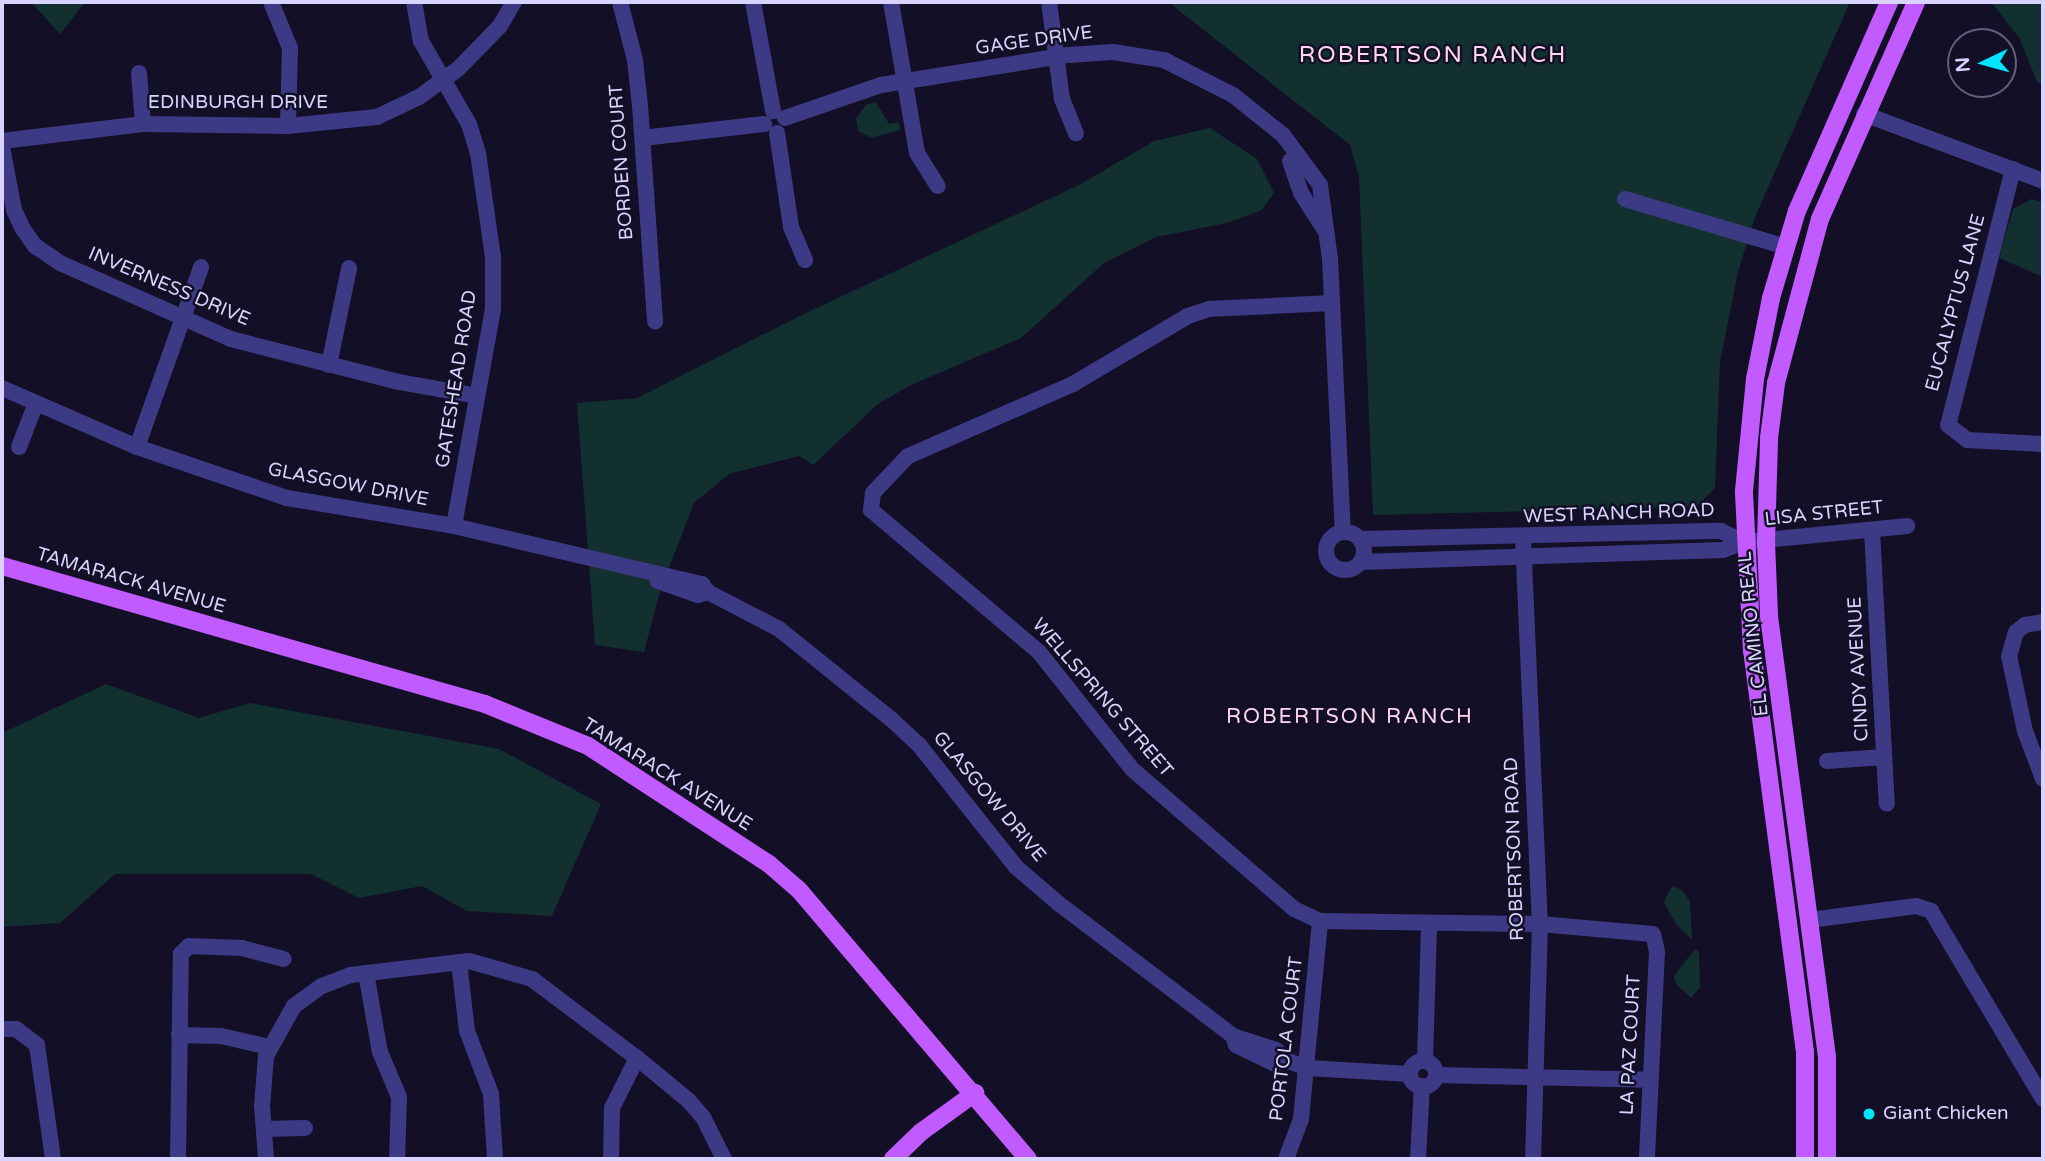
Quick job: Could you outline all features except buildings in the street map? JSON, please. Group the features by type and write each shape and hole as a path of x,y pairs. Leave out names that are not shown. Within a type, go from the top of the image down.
{"main road":[{"name":"EL CAMINO REAL","path":"1805,1159 1805,1052 1752,651 1744,542 1755,379 1786,247 1819,153 1889,2"},
{"name":"EL CAMINO REAL","path":"1827,1159 1827,1057 1770,626 1766,542 1776,383 1820,219 1864,114 1916,2"},
{"name":"TAMARACK AVENUE","path":"2,566 485,704 588,746 769,864 799,890 975,1093 1028,1159"},
{"path":"893,1159 921,1132 975,1093"}],"street":[{"path":"271,2 290,48 288,126"},
{"name":"GATESHEAD ROAD","path":"414,2 421,41 469,124 486,186 493,309 454,526"},
{"name":"EDINBURGH DRIVE","path":"2,141 143,124 288,126 377,117 443,80 488,40 514,2"},
{"name":"BORDEN COURT","path":"620,2 635,60 655,321"},
{"path":"753,2 791,227 805,260"},
{"path":"891,2 918,153 938,186"},
{"path":"1049,2 1054,58 1062,99 1076,132"},
{"name":"GAGE DRIVE","path":"643,138 775,121 866,90 905,81 1054,58 1113,52 1164,60 1225,90 1272,131 1303,175 1301,193 1324,229 1332,303 1343,532"},
{"path":"139,73 143,124"},
{"path":"1864,114 2043,181"},
{"name":"INVERNESS DRIVE","path":"2,147 14,210 35,246 60,263 182,320 230,339 329,365 477,396"},
{"name":"EUCALYPTUS LANE","path":"2013,169 1948,425 1967,440 2043,444"},
{"path":"1625,199 1786,247"},
{"path":"137,447 201,267"},
{"path":"329,365 349,268"},
{"name":"WELLSPRING STREET","path":"1332,303 1209,309 1188,316 1073,384 908,456 873,493 871,510 876,519 1039,652 1132,769 1167,803 1277,897 1321,921 1429,925 1540,924 1653,934"},
{"name":"GLASGOW DRIVE","path":"2,388 137,447 287,498 454,526 657,575 658,581 698,595 708,592 779,629 891,719 919,745 1016,867 1233,1037 1236,1045 1258,1049 1275,1064 1288,1061 1308,1068 1410,1074"},
{"path":"19,447 36,403"},
{"name":"LISA STREET","path":"1744,542 1766,542 1907,526"},
{"name":"WEST RANCH ROAD","path":"1360,539 1523,538 1722,531 1744,542"},
{"name":"CINDY AVENUE","path":"1872,531 1887,804"},
{"path":"1343,532 1360,539 1364,551 1361,562 1345,570 1329,561 1329,543 1343,532"},
{"name":"ROBERTSON ROAD","path":"1523,538 1540,924 1533,1159"},
{"name":"WEST RANCH ROAD","path":"1361,562 1723,550 1744,542"},
{"path":"2043,622 2025,625 2016,632 2009,656 2025,730 2043,779"},
{"path":"1827,761 1884,757"},
{"path":"1810,920 1916,906 1931,911 2043,1099"},
{"name":"PORTOLA COURT","path":"1286,1159 1301,1119 1321,921"},
{"path":"1425,1061 1429,925"},
{"name":"LA PAZ COURT","path":"1647,1159 1657,952 1653,934"},
{"path":"178,1159 178,963 189,946 242,948 284,959"},
{"path":"459,962 467,1031 491,1094 495,1159"},
{"path":"266,1159 264,1129 269,1047 298,1003 322,986 366,972 459,962 497,967 532,979 688,1100 724,1159"},
{"path":"366,972 380,1052 399,1097 397,1159"},
{"path":"2,1029 26,1034 37,1045 54,1159"},
{"path":"179,1035 221,1036 269,1047"},
{"path":"611,1159 612,1108 637,1058"},
{"path":"1418,1159 1422,1086 1410,1074 1416,1063 1425,1061 1432,1065 1436,1075"},
{"path":"1422,1086 1436,1075 1650,1080"},
{"path":"264,1129 305,1128"}],"green space":[{"path":"31,2 85,2 60,34"},
{"path":"1168,2 1850,2 1755,217 1738,272 1720,362 1715,488 1696,507 1373,515 1359,177 1350,145"},
{"path":"1991,2 2043,2 2043,85 2037,82 2017,35 2017,28 2011,28"},
{"path":"876,102 889,124 899,122 900,130 872,138 858,131 856,118 866,105"},
{"path":"1210,128 1257,159 1274,193 1262,210 1227,223 1156,237 1104,263 1021,338 911,385 878,404 813,465 799,456 729,474 694,503 660,591 644,652 595,645 577,403 637,398 806,313 1081,184 1154,141"},
{"path":"2031,199 2043,202 2043,277 1999,258 2013,209"},
{"path":"106,684 199,718 250,703 499,749 601,804 552,916 467,911 422,886 359,898 311,874 115,874 60,923 2,927 2,733"},
{"path":"1672,886 1682,890 1690,901 1692,940 1676,924 1664,902"},
{"path":"1695,949 1699,952 1700,987 1691,998 1676,984 1674,976"}],"place":[{"name":"Giant Chicken","path":"1869,1114"}],"district":[{"name":"ROBERTSON RANCH","path":"1433,55"},
{"name":"ROBERTSON RANCH","path":"1350,717"}]}
